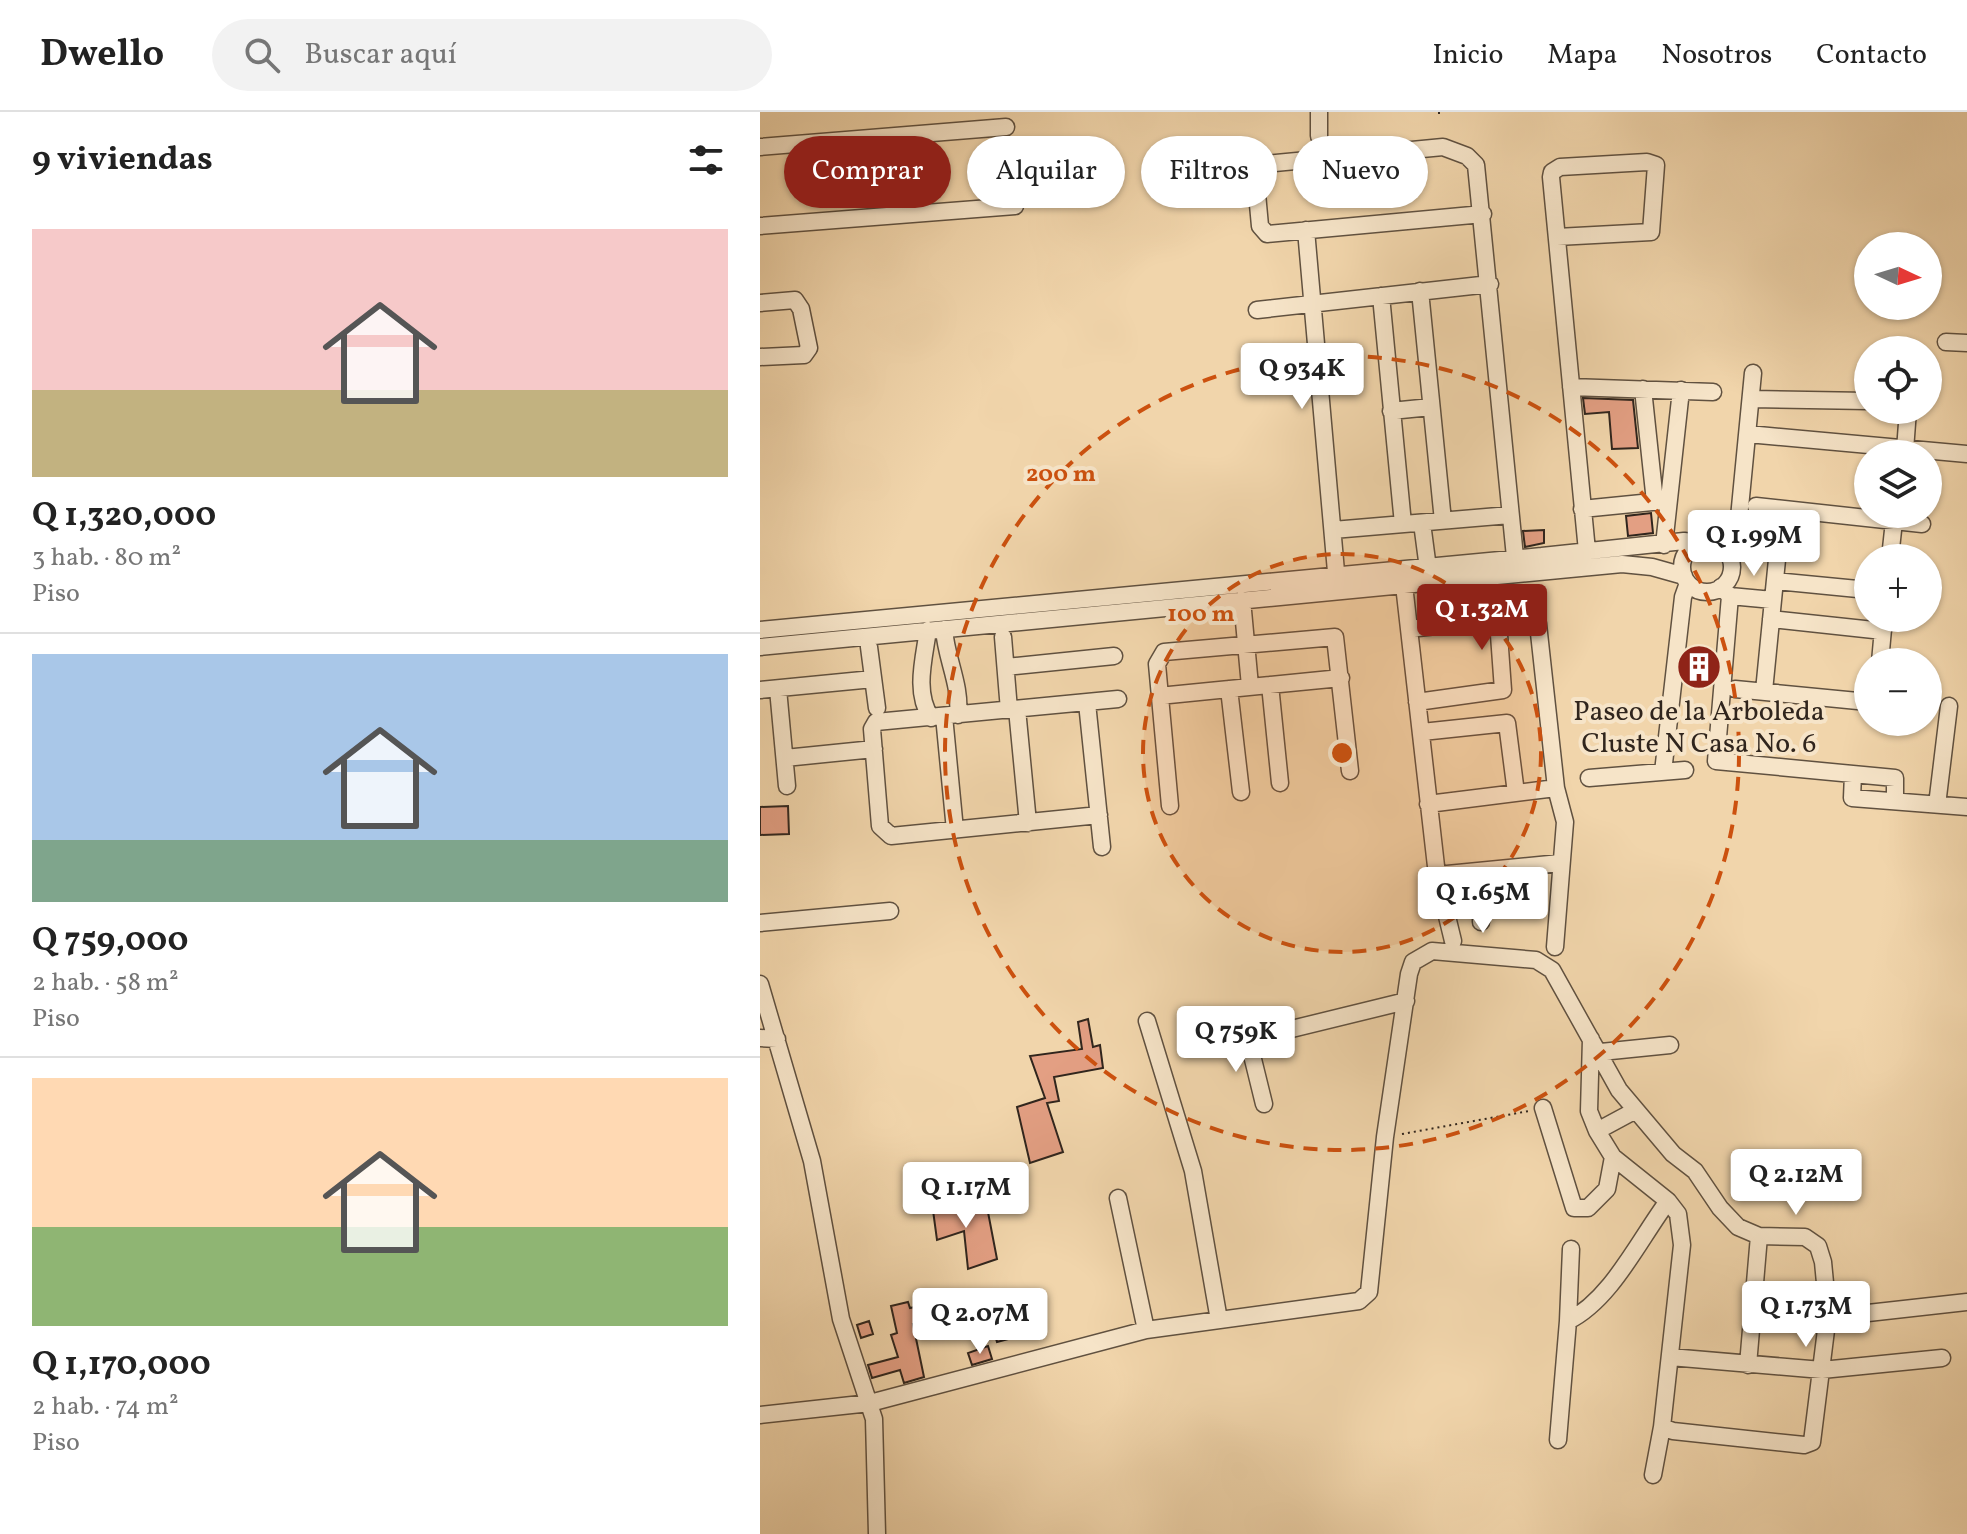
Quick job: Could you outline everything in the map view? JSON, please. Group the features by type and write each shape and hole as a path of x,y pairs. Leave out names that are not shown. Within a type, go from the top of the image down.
{"street":[{"path":"1319,112 1319,136"},
{"path":"760,147 1006,127"},
{"path":"1483,214 1271,234 1261,230 1257,167 1443,147 1467,156 1476,165 1483,214 1490,284 1515,557"},
{"path":"1557,237 1651,232 1654,225 1656,165 1633,163 1553,170 1557,237 1587,551"},
{"path":"760,226 990,208"},
{"path":"1306,230 1337,591"},
{"path":"1257,310 1490,284"},
{"path":"1420,291 1443,521"},
{"path":"1381,296 1403,524"},
{"path":"760,303 795,300 801,309 809,348 804,355 760,357"},
{"path":"1946,342 1967,343"},
{"path":"760,647 1431,583 1542,564 1587,551 1700,543 1722,547 1733,540 1738,528 1753,373"},
{"path":"1571,387 1713,392"},
{"path":"1643,389 1661,502 1664,545"},
{"path":"1661,502 1681,390"},
{"path":"1752,399 1854,401"},
{"path":"1391,411 1431,407"},
{"path":"1748,434 1854,445"},
{"path":"1942,452 1967,454"},
{"path":"1582,509 1661,502"},
{"path":"1756,506 1854,517"},
{"path":"1764,691 1782,509"},
{"path":"1333,530 1510,515"},
{"path":"1422,523 1426,566 1431,583"},
{"path":"1663,772 1686,580 1686,553 1700,543"},
{"path":"1722,547 1732,567 1726,592 1716,761 1895,778 1895,801"},
{"path":"760,630 1515,557 1542,564 1631,564 1686,580 1700,591 1773,600"},
{"path":"1775,581 1854,589"},
{"path":"1404,585 1437,875 1453,941"},
{"path":"1242,600 1250,686"},
{"path":"1409,629 1535,617 1556,788 1565,822 1555,947"},
{"path":"1771,619 1854,623"},
{"path":"1417,702 1503,690 1505,683 1498,621"},
{"path":"936,630 921,685 923,704 944,716"},
{"path":"936,630 956,677 944,716 955,830"},
{"path":"1170,806 1157,664 1161,653 1333,636 1337,641 1350,771"},
{"path":"1003,637 1028,823"},
{"path":"869,647 877,708"},
{"path":"1006,667 1114,656"},
{"path":"1159,696 1341,678"},
{"path":"760,690 873,679"},
{"path":"1270,685 1280,783"},
{"path":"778,689 787,786"},
{"path":"1229,689 1241,792"},
{"path":"1735,689 1854,701"},
{"path":"1099,815 891,836 883,832 872,729 876,722 1118,699"},
{"path":"1087,703 1102,847"},
{"path":"1937,805 1949,706"},
{"path":"1422,732 1507,723 1516,793"},
{"path":"785,758 874,749"},
{"path":"1589,778 1685,770"},
{"path":"1853,774 1852,798 1967,807"},
{"path":"1428,804 1556,788"},
{"path":"1437,875 1560,863"},
{"path":"1481,922 1482,871"},
{"path":"760,923 890,911"},
{"path":"760,1415 870,1403 1146,1330 1359,1301 1365,1297 1377,1237 1385,1137 1413,962 1432,951 1536,960 1552,970 1619,1090 1673,1154 1695,1171 1720,1208 1738,1227 1759,1236 1805,1237 1818,1246 1823,1262 1828,1314 1812,1442 1804,1445 1673,1431 1662,1427"},
{"path":"760,984 768,1038 812,1161 841,1319 870,1403 877,1450 877,1534"},
{"path":"1264,1104 1250,1047 1255,1038 1406,1001"},
{"path":"1147,1021 1193,1171 1219,1320"},
{"path":"1596,1046 1670,1045"},
{"path":"1596,1046 1589,1111 1597,1131 1613,1157 1668,1201 1678,1214 1682,1245 1662,1427 1653,1475"},
{"path":"1543,1108 1574,1208 1588,1208 1607,1189 1613,1157"},
{"path":"1597,1131 1636,1110"},
{"path":"1118,1198 1146,1330"},
{"path":"1568,1321 1587,1312 1604,1294 1668,1201"},
{"path":"1748,1365 1759,1236"},
{"path":"1558,1440 1571,1249"},
{"path":"1828,1314 1841,1316 1967,1302"},
{"path":"1670,1357 1822,1370 1942,1358"}],"path":[{"path":"1385,1137 1543,1108"}],"building":[{"path":"1583,398 1633,400 1638,448 1612,449 1609,412 1585,414"},
{"path":"1651,513 1653,533 1628,536 1626,516"},
{"path":"1544,530 1544,543 1525,547 1523,531"},
{"path":"1521,585 1523,606 1459,612 1458,591"},
{"path":"788,806 789,834 760,835 760,807"},
{"path":"1088,1019 1093,1047 1100,1045 1103,1068 1054,1077 1059,1101 1047,1103 1063,1152 1030,1163 1017,1107 1045,1098 1030,1056 1082,1049 1078,1022"},
{"path":"959,1197 960,1211 987,1207 997,1259 968,1269 964,1231 937,1240 932,1203"},
{"path":"1034,1296 1038,1318 1010,1328 1007,1304 1013,1299"},
{"path":"908,1302 910,1308 920,1306 923,1322 913,1324 924,1377 904,1383 900,1370 872,1378 868,1365 898,1357 891,1335 897,1333 891,1306"},
{"path":"869,1321 873,1334 861,1338 857,1325"},
{"path":"1008,1324 1012,1338 997,1342 993,1328"},
{"path":"988,1346 992,1359 972,1365 968,1353"}],"place":[{"name":"Paseo de la Arboleda Cluste N Casa No. 6","path":"1699,667"}]}
